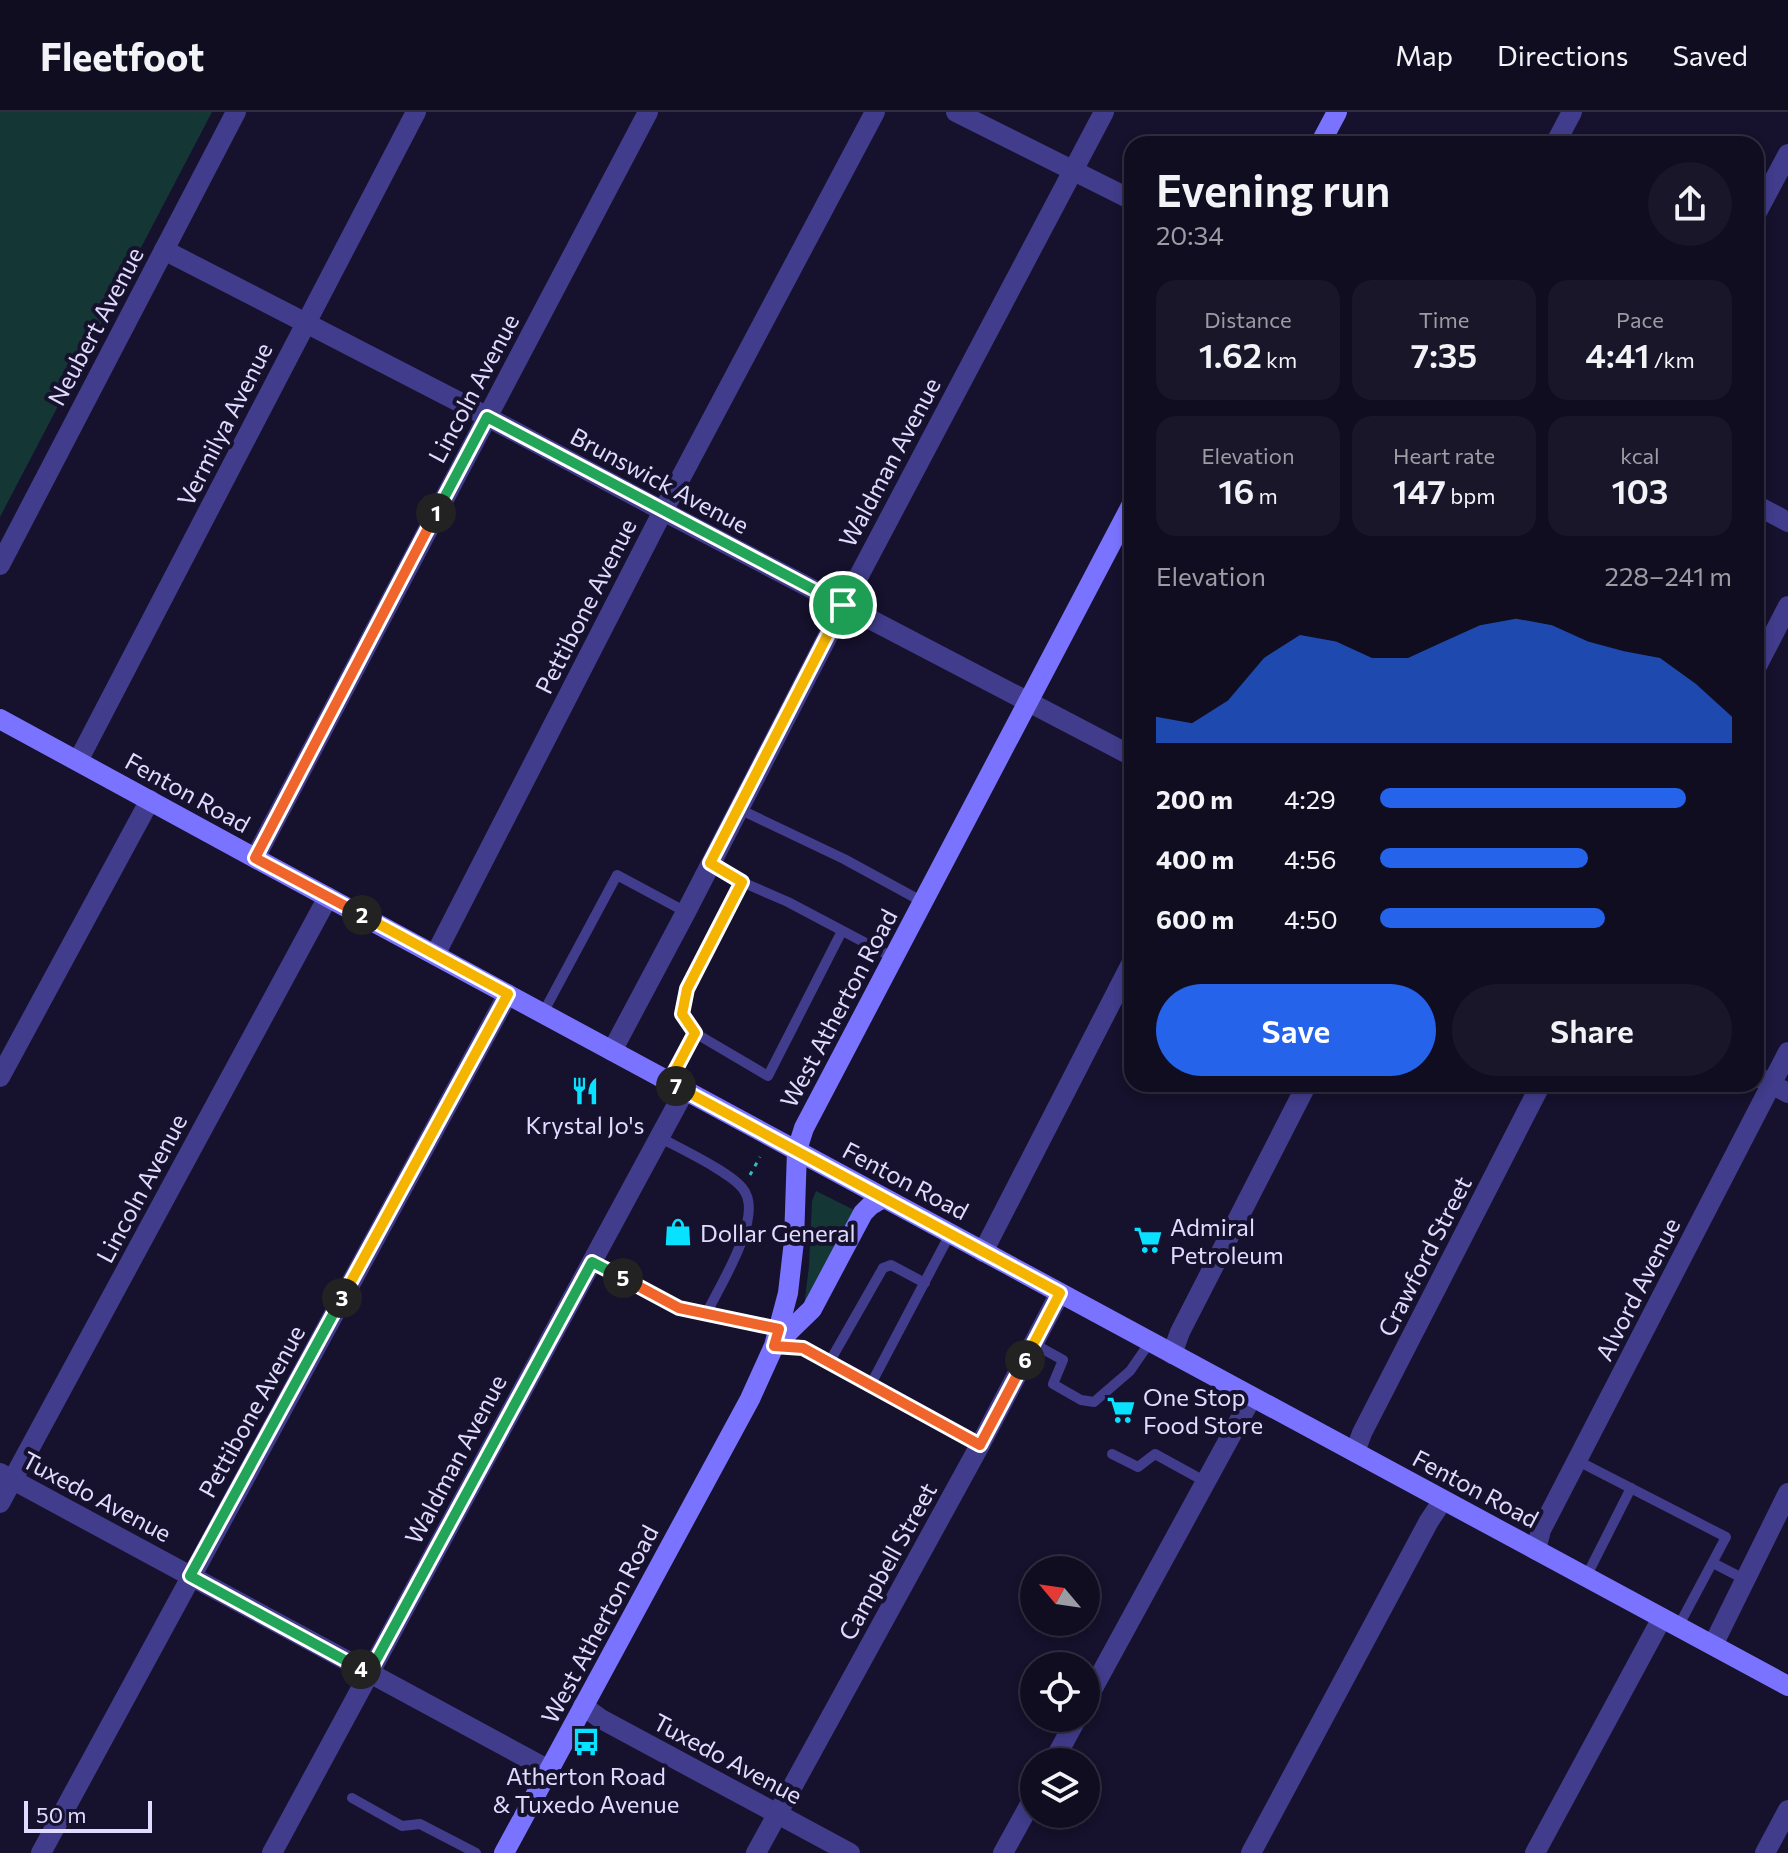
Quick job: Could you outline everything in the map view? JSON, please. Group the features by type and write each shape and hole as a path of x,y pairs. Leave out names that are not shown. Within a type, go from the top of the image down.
{"street":[{"name":"Neubert Avenue","path":"0,565 236,112"},
{"name":"Vermilya Avenue","path":"78,761 416,112"},
{"name":"Lincoln Avenue","path":"255,858 648,112"},
{"name":"Pettibone Avenue","path":"435,955 663,511 875,112"},
{"path":"956,112 1124,196"},
{"name":"Waldman Avenue","path":"612,1051 1104,112"},
{"path":"1324,136 1337,112"},
{"path":"1559,136 1572,112"},
{"path":"1764,199 1788,154"},
{"name":"Brunswick Avenue","path":"164,250 1124,752"},
{"path":"1764,509 1788,522"},
{"name":"West Atherton Road","path":"504,1853 750,1399 776,1338 792,1270 797,1150 804,1128 1124,519"},
{"path":"1764,652 1788,606"},
{"name":"Fenton Road","path":"0,719 1788,1686"},
{"path":"0,1077 150,800"},
{"name":"Lincoln Avenue","path":"0,1503 6,1476 328,897"},
{"path":"983,1252 1124,978"},
{"name":"Pettibone Avenue","path":"41,1853 508,994"},
{"name":"Alvord Avenue","path":"1536,1550 1541,1530 1788,1052"},
{"name":"Waldman Avenue","path":"272,1853 659,1137 677,1086"},
{"path":"1172,1354 1180,1332 1303,1092"},
{"name":"Crawford Street","path":"1355,1452 1376,1405 1537,1092"},
{"path":"776,1338 812,1309 863,1213 883,1198"},
{"name":"Campbell Street","path":"756,1853 1060,1293"},
{"path":"1100,1675 1252,1397"},
{"name":"Tuxedo Avenue","path":"6,1476 549,1770"},
{"path":"1713,1645 1788,1493"},
{"path":"1251,1853 1443,1500"},
{"path":"1535,1853 1670,1622"},
{"name":"Tuxedo Avenue","path":"583,1706 601,1719 850,1853"},
{"path":"1765,1853 1788,1810"},
{"path":"1003,1853 1020,1822"}],"lane":[{"path":"739,809 844,859 923,902"},
{"path":"710,863 894,958"},
{"path":"543,1013 617,875 686,912"},
{"path":"742,882 687,989 682,1014 695,1033 768,1076 842,931"},
{"path":"677,1086 695,1033"},
{"path":"659,1137 722,1172 743,1188 750,1211 745,1235 706,1314"},
{"path":"871,1384 950,1234"},
{"path":"592,1262 679,1308 706,1314 803,1348 980,1445"},
{"path":"830,1361 883,1268 891,1265 925,1283"},
{"path":"1034,1344 1063,1360 1053,1384 1081,1400 1094,1402 1130,1371 1150,1342"},
{"path":"1112,1454 1138,1467 1155,1454 1206,1482"},
{"path":"1578,1461 1726,1537 1713,1563 1670,1622"},
{"path":"1586,1577 1631,1488"},
{"path":"1713,1563 1744,1579"},
{"path":"352,1798 402,1826 420,1824 476,1853"}],"path":[{"path":"743,1188 760,1157"}],"green space":[{"path":"0,112 212,112 0,517"},
{"path":"816,1191 858,1212 804,1306 812,1201"}],"place":[{"name":"Krystal Jo's","path":"585,1091"},
{"name":"Dollar General","path":"678,1232"},
{"name":"Admiral Petroleum","path":"1148,1240"},
{"name":"One Stop Food Store","path":"1121,1410"},
{"name":"Atherton Road & Tuxedo Avenue","path":"586,1742"}],"route":[{"path":"487,417 843,605 710,863 742,882 687,989 682,1014 695,1033 669,1082 1060,1293 980,1445 803,1348 774,1346 779,1329 679,1308 592,1262 369,1673 190,1576 508,994 255,858 487,417"}]}
